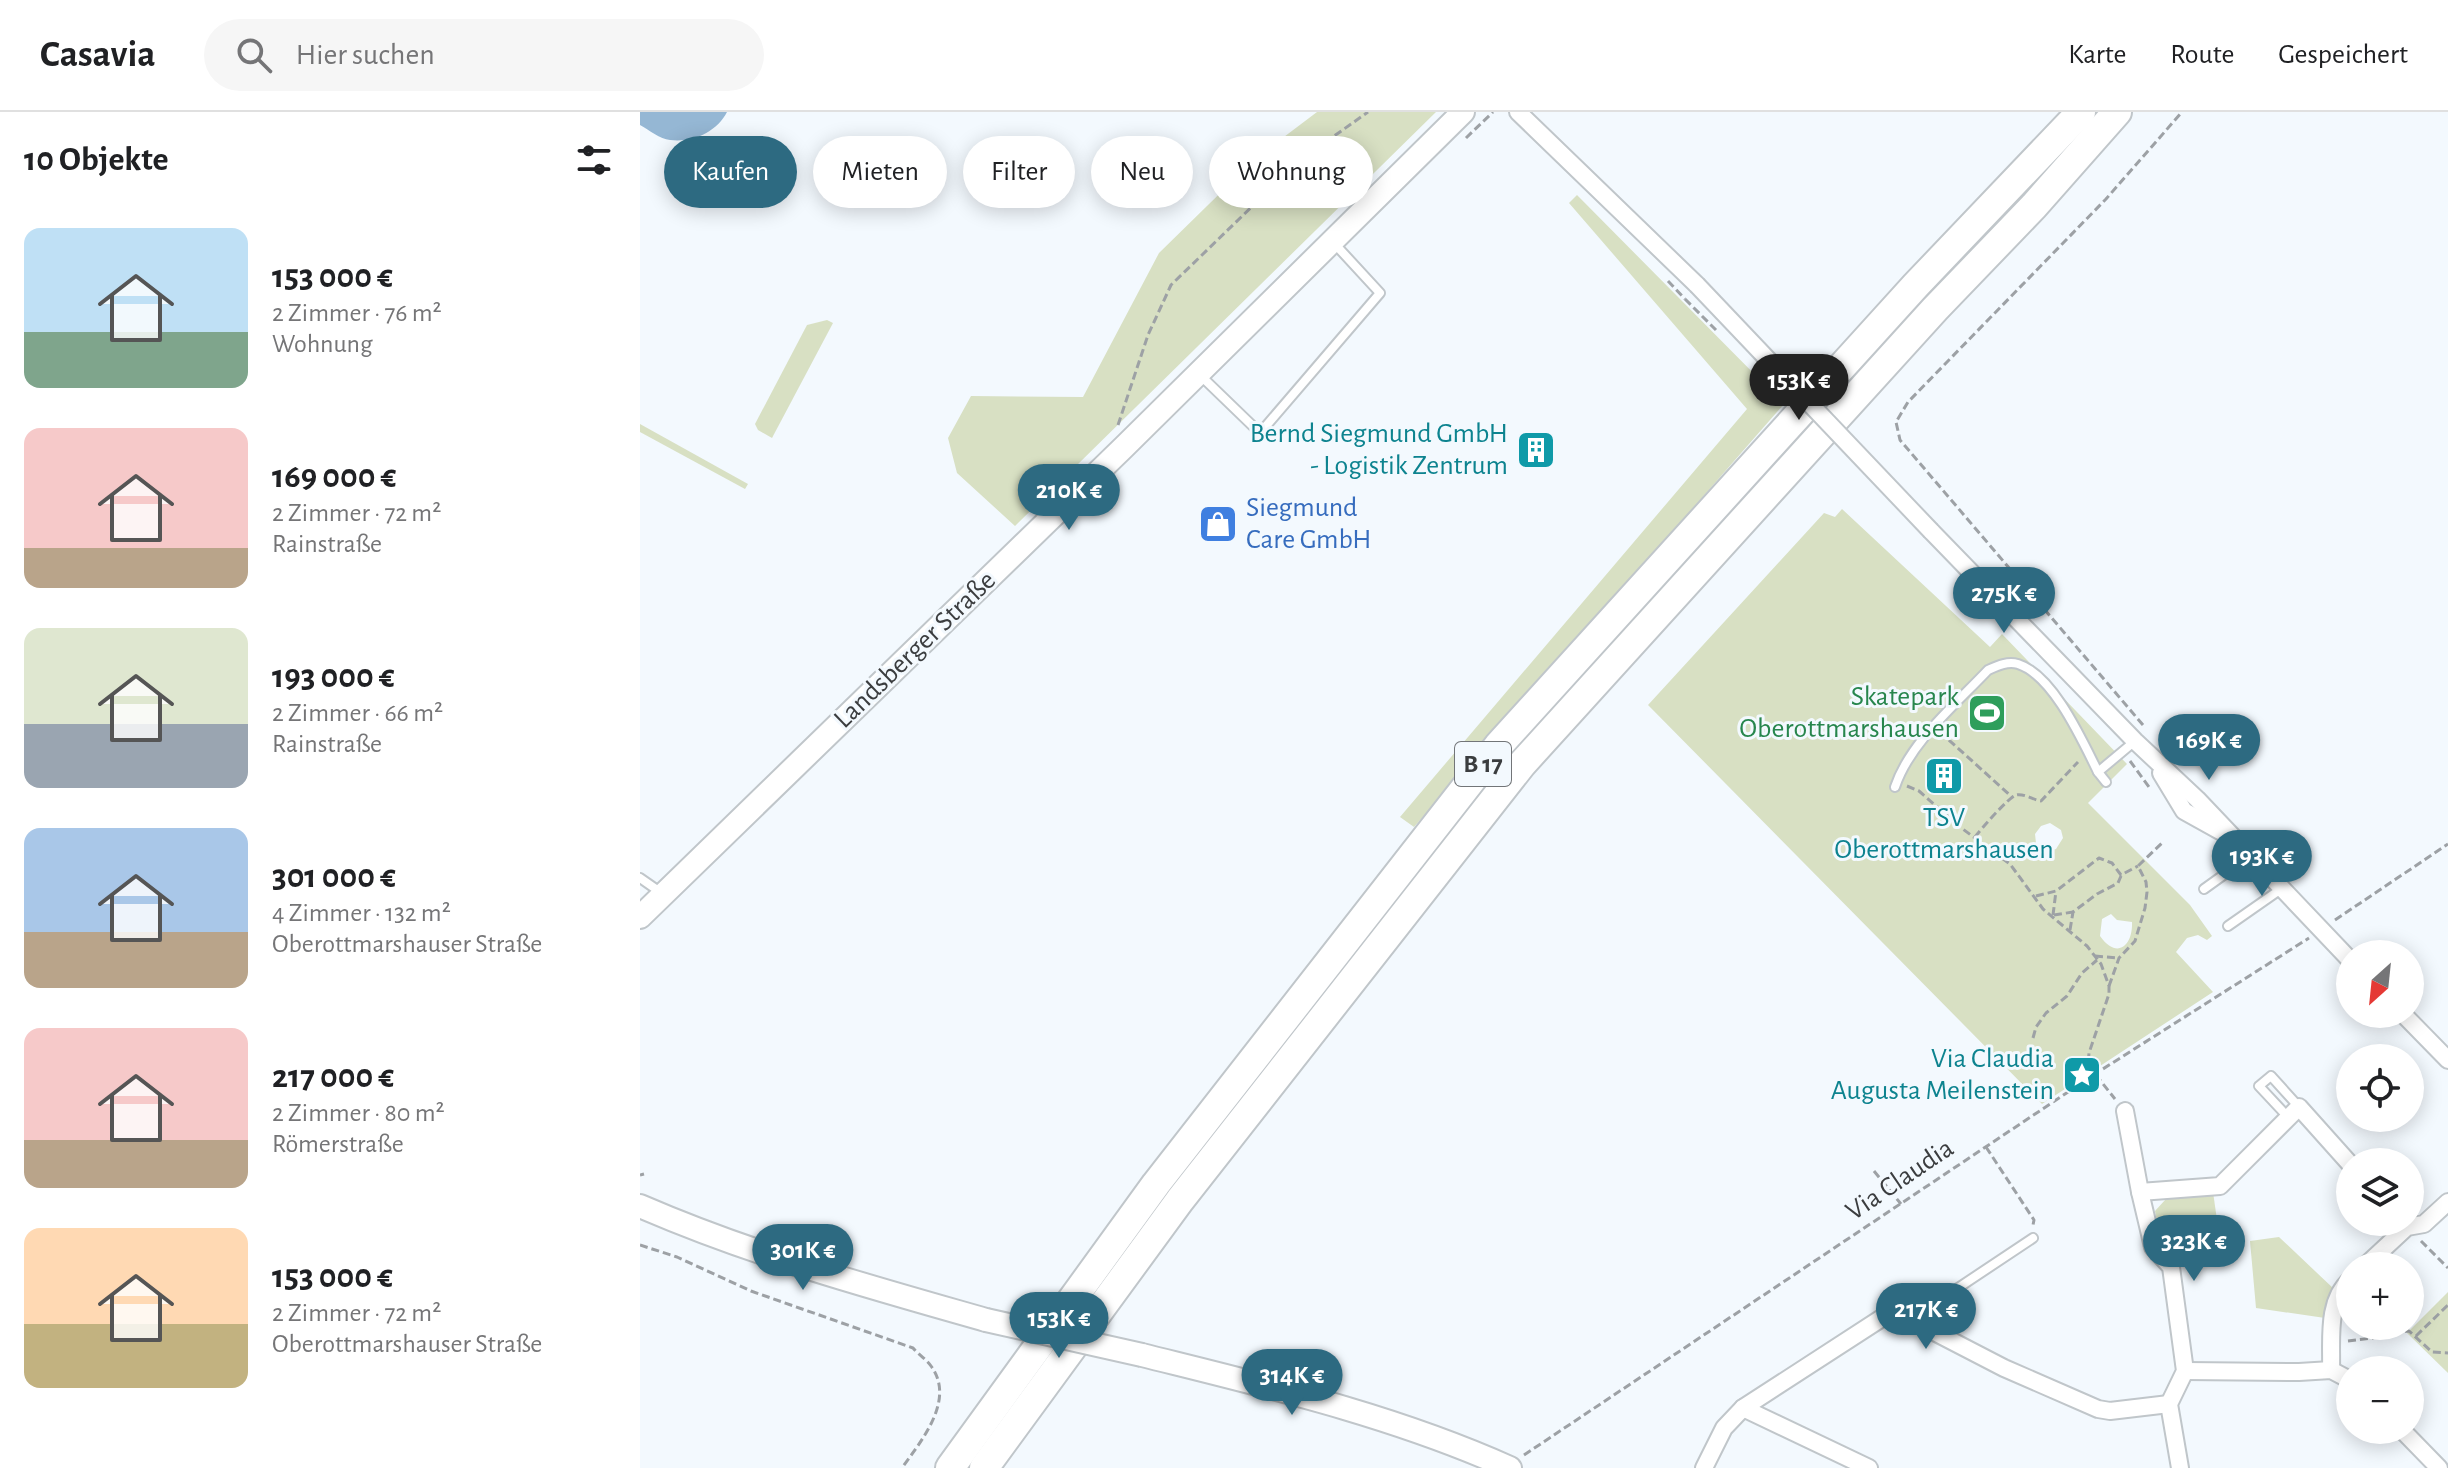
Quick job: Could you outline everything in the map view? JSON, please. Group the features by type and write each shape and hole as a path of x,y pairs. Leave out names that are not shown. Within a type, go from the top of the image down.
{"highway":[{"name":"B 17","path":"950,1468 1156,1184 1498,746 1916,285 2081,112"},
{"name":"B 17","path":"984,1468 1180,1200 1522,764 2117,112"}],"street":[{"name":"Landsberger Straße","path":"640,917 1124,447 1463,112"},
{"path":"1518,112 1697,285 1931,531 2135,741 2197,799 2336,946"},
{"path":"2417,1028 2448,1060"},
{"path":"2125,1111 2153,1247 2171,1267 2185,1371 2169,1404 2180,1468"},
{"path":"2140,1192 2220,1186 2293,1112 2336,1151"},
{"path":"2424,1224 2448,1202"},
{"path":"640,1206 706,1234 818,1273 986,1320 1142,1355 1323,1401 1421,1432 1507,1467"},
{"path":"2379,1252 2394,1236"},
{"path":"2331,1370 2332,1312 2336,1303"},
{"path":"1704,1468 1724,1428 1743,1408 1888,1314 1917,1323 1990,1361 2098,1409 2110,1411 2169,1404"},
{"path":"2185,1371 2331,1370 2336,1373"},
{"path":"1743,1408 1869,1468"},
{"path":"2416,1444 2439,1468"}],"lane":[{"path":"1198,373 1260,433 1380,293 1333,241"},
{"path":"1895,787 1900,770 1914,750 1988,670 2002,664 2016,663 2041,680 2059,699 2106,782"},
{"path":"2098,772 2135,741"},
{"path":"2204,889 2250,856"},
{"path":"640,878 664,894"},
{"path":"2228,926 2281,889"},
{"path":"1917,1323 1931,1306 2033,1238"}],"path":[{"path":"1124,447 1114,438 1148,335 1171,285 1299,161 1368,112"},
{"path":"2137,716 1900,440 1896,422 1908,402 2096,209 2182,112"},
{"path":"1935,727 2012,797"},
{"path":"1975,837 2012,797 2024,795 2041,801 2088,752"},
{"path":"1895,787 1910,786 1919,791 1960,827 2010,864 2033,896 2087,946 2109,986"},
{"path":"2052,916 2073,912 2118,883 2121,875 2138,866 2162,843"},
{"name":"Via Claudia","path":"1507,1467 2095,1074 2448,844"},
{"path":"2033,896 2056,891 2099,858 2112,863 2121,875"},
{"path":"2125,1111 2088,1065 2119,958 2135,941 2145,908 2146,882 2138,866"},
{"path":"2052,916 2056,891"},
{"path":"2070,930 2073,912"},
{"path":"2033,1038 2036,1027 2046,1013 2067,996 2096,958 2119,958"},
{"path":"1986,1147 2034,1220 2033,1238"},
{"path":"1874,1171 1901,1204"},
{"path":"2416,1236 2448,1268"},
{"path":"640,1245 677,1257 751,1291 913,1348 933,1368 940,1394 932,1424 902,1468"},
{"path":"2424,1328 2448,1305"},
{"path":"2332,1343 2357,1340"},
{"path":"2419,1340 2432,1352 2448,1353"}],"green space":[{"path":"1317,112 1436,112 1373,174 1373,136 1285,136"},
{"path":"1577,195 1784,404 1414,827 1400,817 1747,409 1569,203"},
{"path":"1209,204 1209,208 1338,208 1015,526 957,473 948,438 971,396 1083,397 1159,253"},
{"path":"827,320 833,323 772,438 758,430 755,424 807,325"},
{"path":"640,424 748,484 745,489 640,432"},
{"path":"1842,509 1990,647 2002,634 2127,764 2088,803 2190,905 2212,936 2207,940 2198,935 2187,938 2176,952 2213,992 2042,1104 1648,705 1824,513 1835,517","holes":["2050,823 2061,830 2063,838 2056,849 2047,851 2036,843 2035,834 2041,826","2111,914 2117,920 2132,922 2130,938 2123,947 2112,947 2100,936 2102,919"]},
{"path":"2213,1192 2220,1241 2173,1248 2160,1239 2155,1211 2166,1199"},
{"path":"2279,1237 2334,1289 2325,1318 2256,1308 2250,1241"},
{"path":"2448,1292 2448,1373 2414,1340 2424,1340 2424,1316"}],"water":[{"path":"640,112 727,112 717,125 700,136 664,136 664,138 640,125"}],"place":[{"name":"Bernd Siegmund GmbH - Logistik Zentrum","path":"1536,450"},
{"name":"Siegmund Care GmbH","path":"1218,524"},
{"name":"Skatepark Oberottmarshausen","path":"1987,713"},
{"name":"TSV Oberottmarshausen","path":"1944,776"},
{"name":"Via Claudia Augusta Meilenstein","path":"2082,1075"}]}
